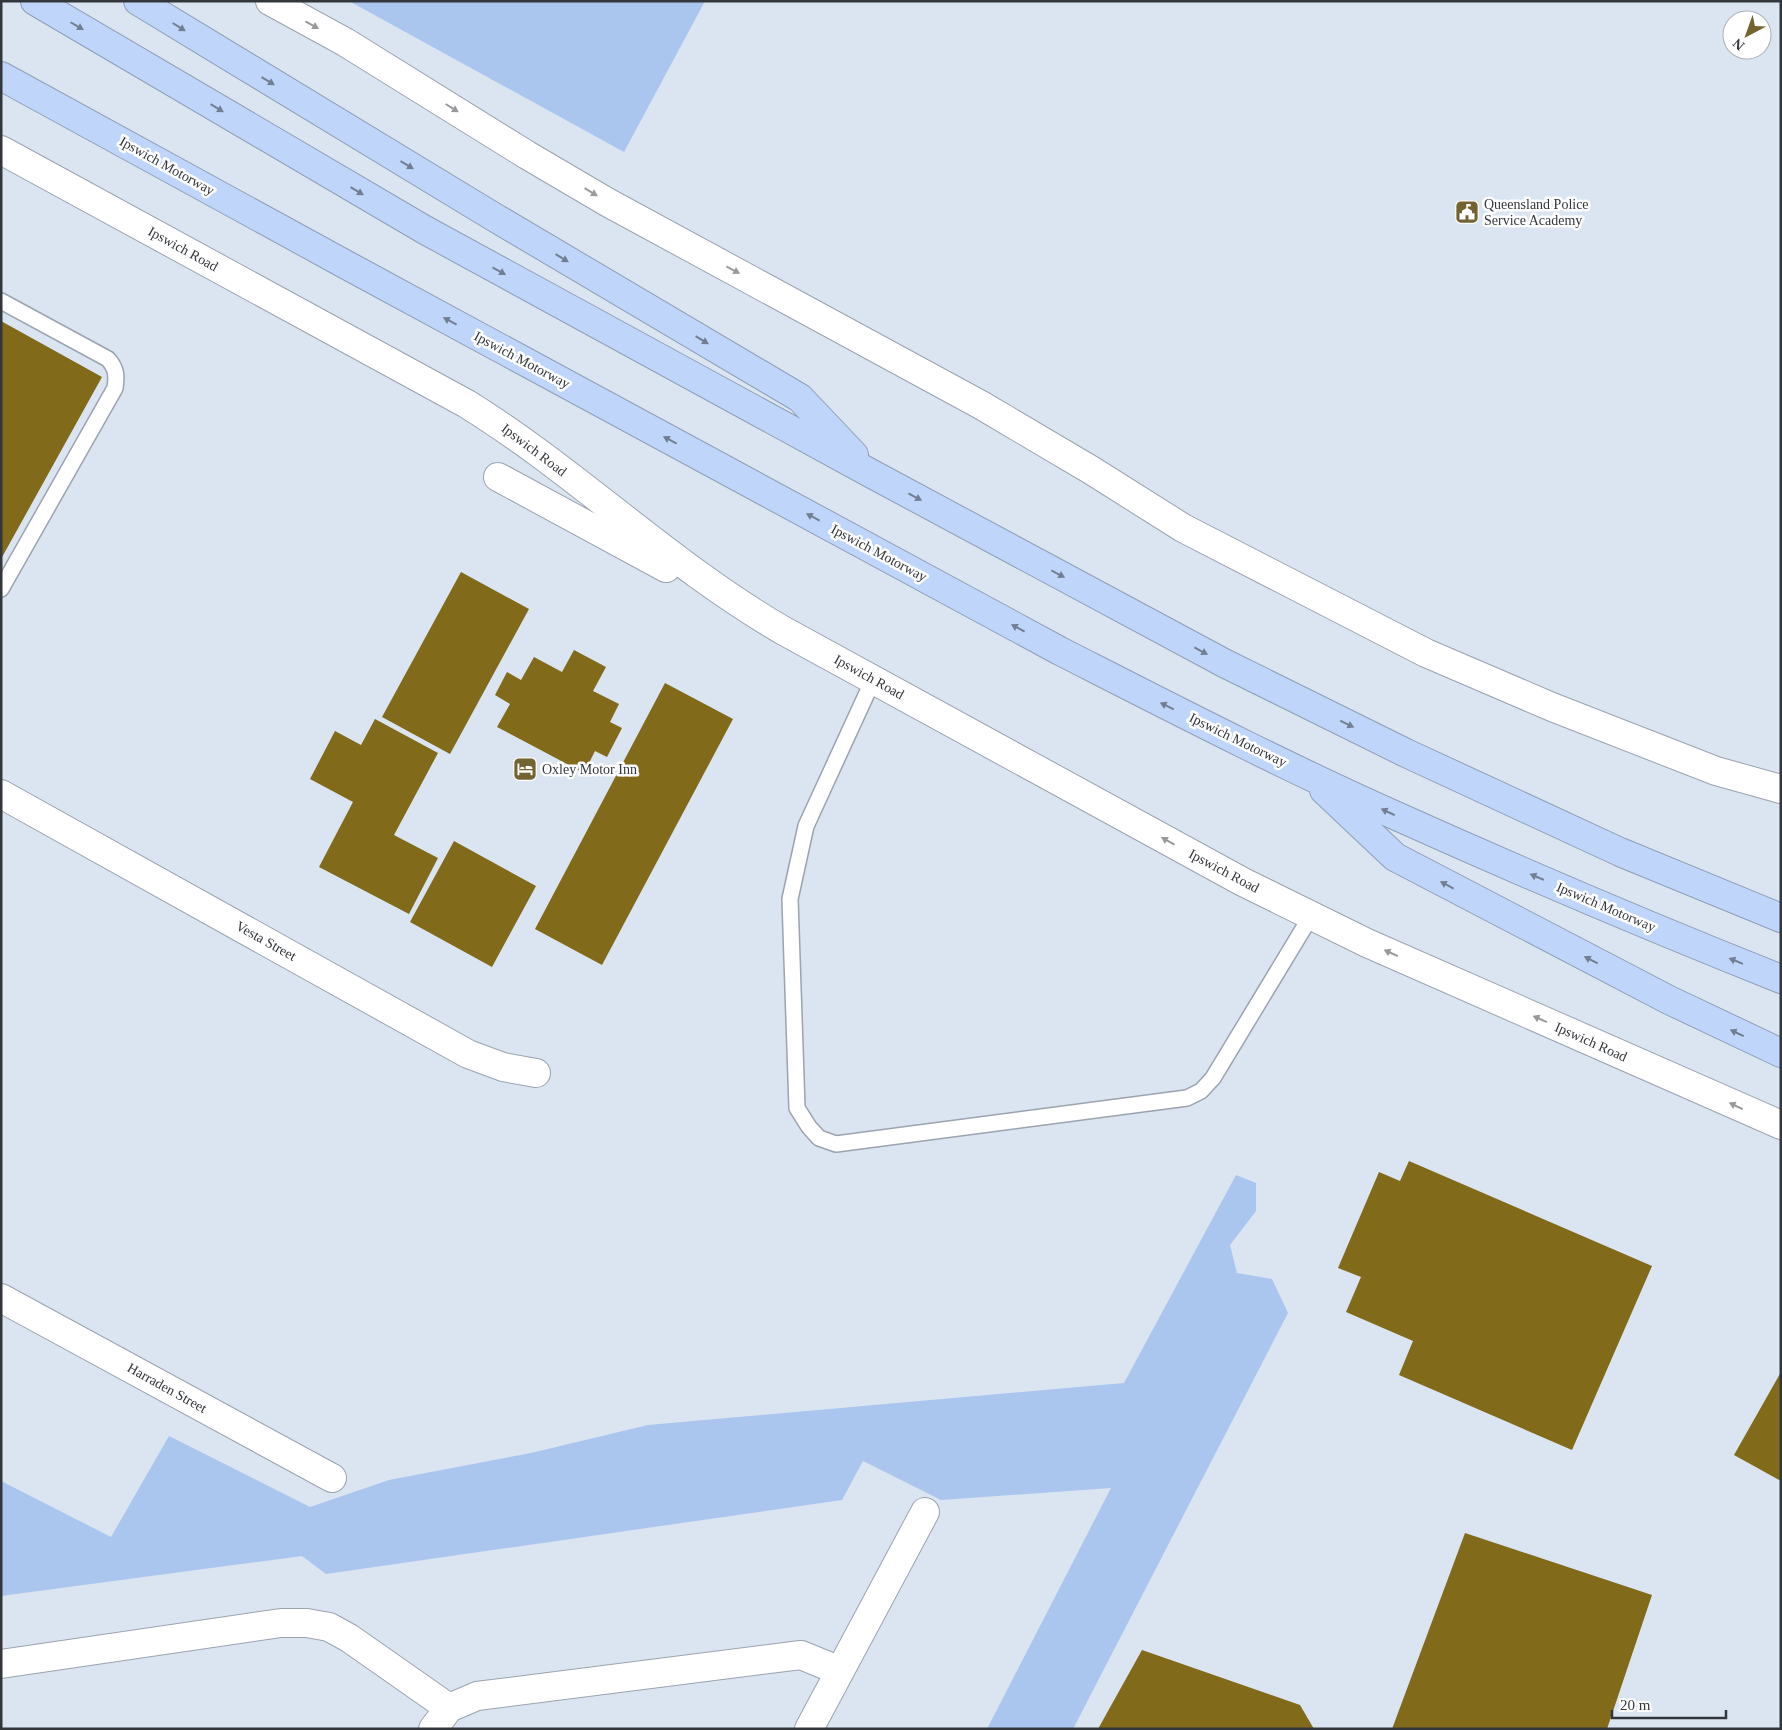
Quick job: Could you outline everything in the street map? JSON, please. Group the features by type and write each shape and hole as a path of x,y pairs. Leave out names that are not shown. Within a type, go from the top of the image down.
{"highway":[{"path":"35,1 424,230 1224,663 1398,749 1620,852 1781,918"},
{"path":"138,1 485,212 800,398 872,474"},
{"name":"Ipswich Motorway","path":"1,76 1060,651 1167,706 1391,814 1646,924 1781,979"},
{"path":"1306,773 1395,857 1669,1000 1781,1053"}],"street":[{"path":"270,1 345,42 527,155 607,202 981,405 1091,470 1183,528 1435,657 1552,707 1716,771 1781,789"},
{"name":"Ipswich Road","path":"1,150 467,404 523,441 703,579 747,610 873,680 1243,882 1311,916 1368,943 1781,1125"},
{"path":"498,477 784,631"},
{"name":"Vesta Street","path":"1,794 468,1054 503,1067 536,1073"},
{"name":"Harraden Street","path":"1,1298 332,1478"},
{"path":"808,1729 925,1512"},
{"path":"1,1664 281,1623 307,1623 329,1628 349,1638 449,1708"},
{"path":"433,1729 449,1708 477,1696 801,1655 840,1671"}],"lane":[{"path":"1,301 108,359 115,367 117,377 115,388 1,588"},
{"path":"873,680 806,826 790,899 797,1108 809,1127 819,1138 836,1144 1187,1098 1201,1091 1213,1078 1311,916"}],"shaded area":[{"path":"349,1 705,1 624,152"},
{"path":"1236,1175 1256,1183 1256,1211 1230,1245 1237,1273 1272,1279 1288,1313 1073,1729 987,1729 1111,1488 941,1500 863,1461 842,1500 326,1574 302,1556 1,1596 1,1481 111,1537 169,1436 310,1507 389,1480 531,1453 648,1425 1124,1383"}],"building":[{"path":"1,321 102,377 1,559"},
{"path":"461,572 529,609 450,754 382,717"},
{"path":"574,650 606,667 593,691 619,704 610,722 622,728 607,757 595,751 584,773 497,727 510,704 495,695 507,672 521,680 534,657 562,672"},
{"path":"665,683 733,719 602,965 535,929"},
{"path":"375,719 438,753 394,835 438,858 409,914 319,867 353,802 310,779 335,731 361,745"},
{"path":"454,841 536,886 492,967 410,922"},
{"path":"1409,1161 1652,1266 1572,1450 1399,1375 1413,1341 1346,1312 1361,1277 1338,1268 1379,1172 1400,1181"},
{"path":"1781,1372 1781,1481 1734,1455"},
{"path":"1465,1533 1652,1595 1607,1729 1392,1729"},
{"path":"1142,1650 1300,1705 1314,1729 1098,1729"}],"place":[{"name":"Queensland Police Service Academy","path":"1467,212"},
{"name":"Oxley Motor Inn","path":"525,769"}]}
